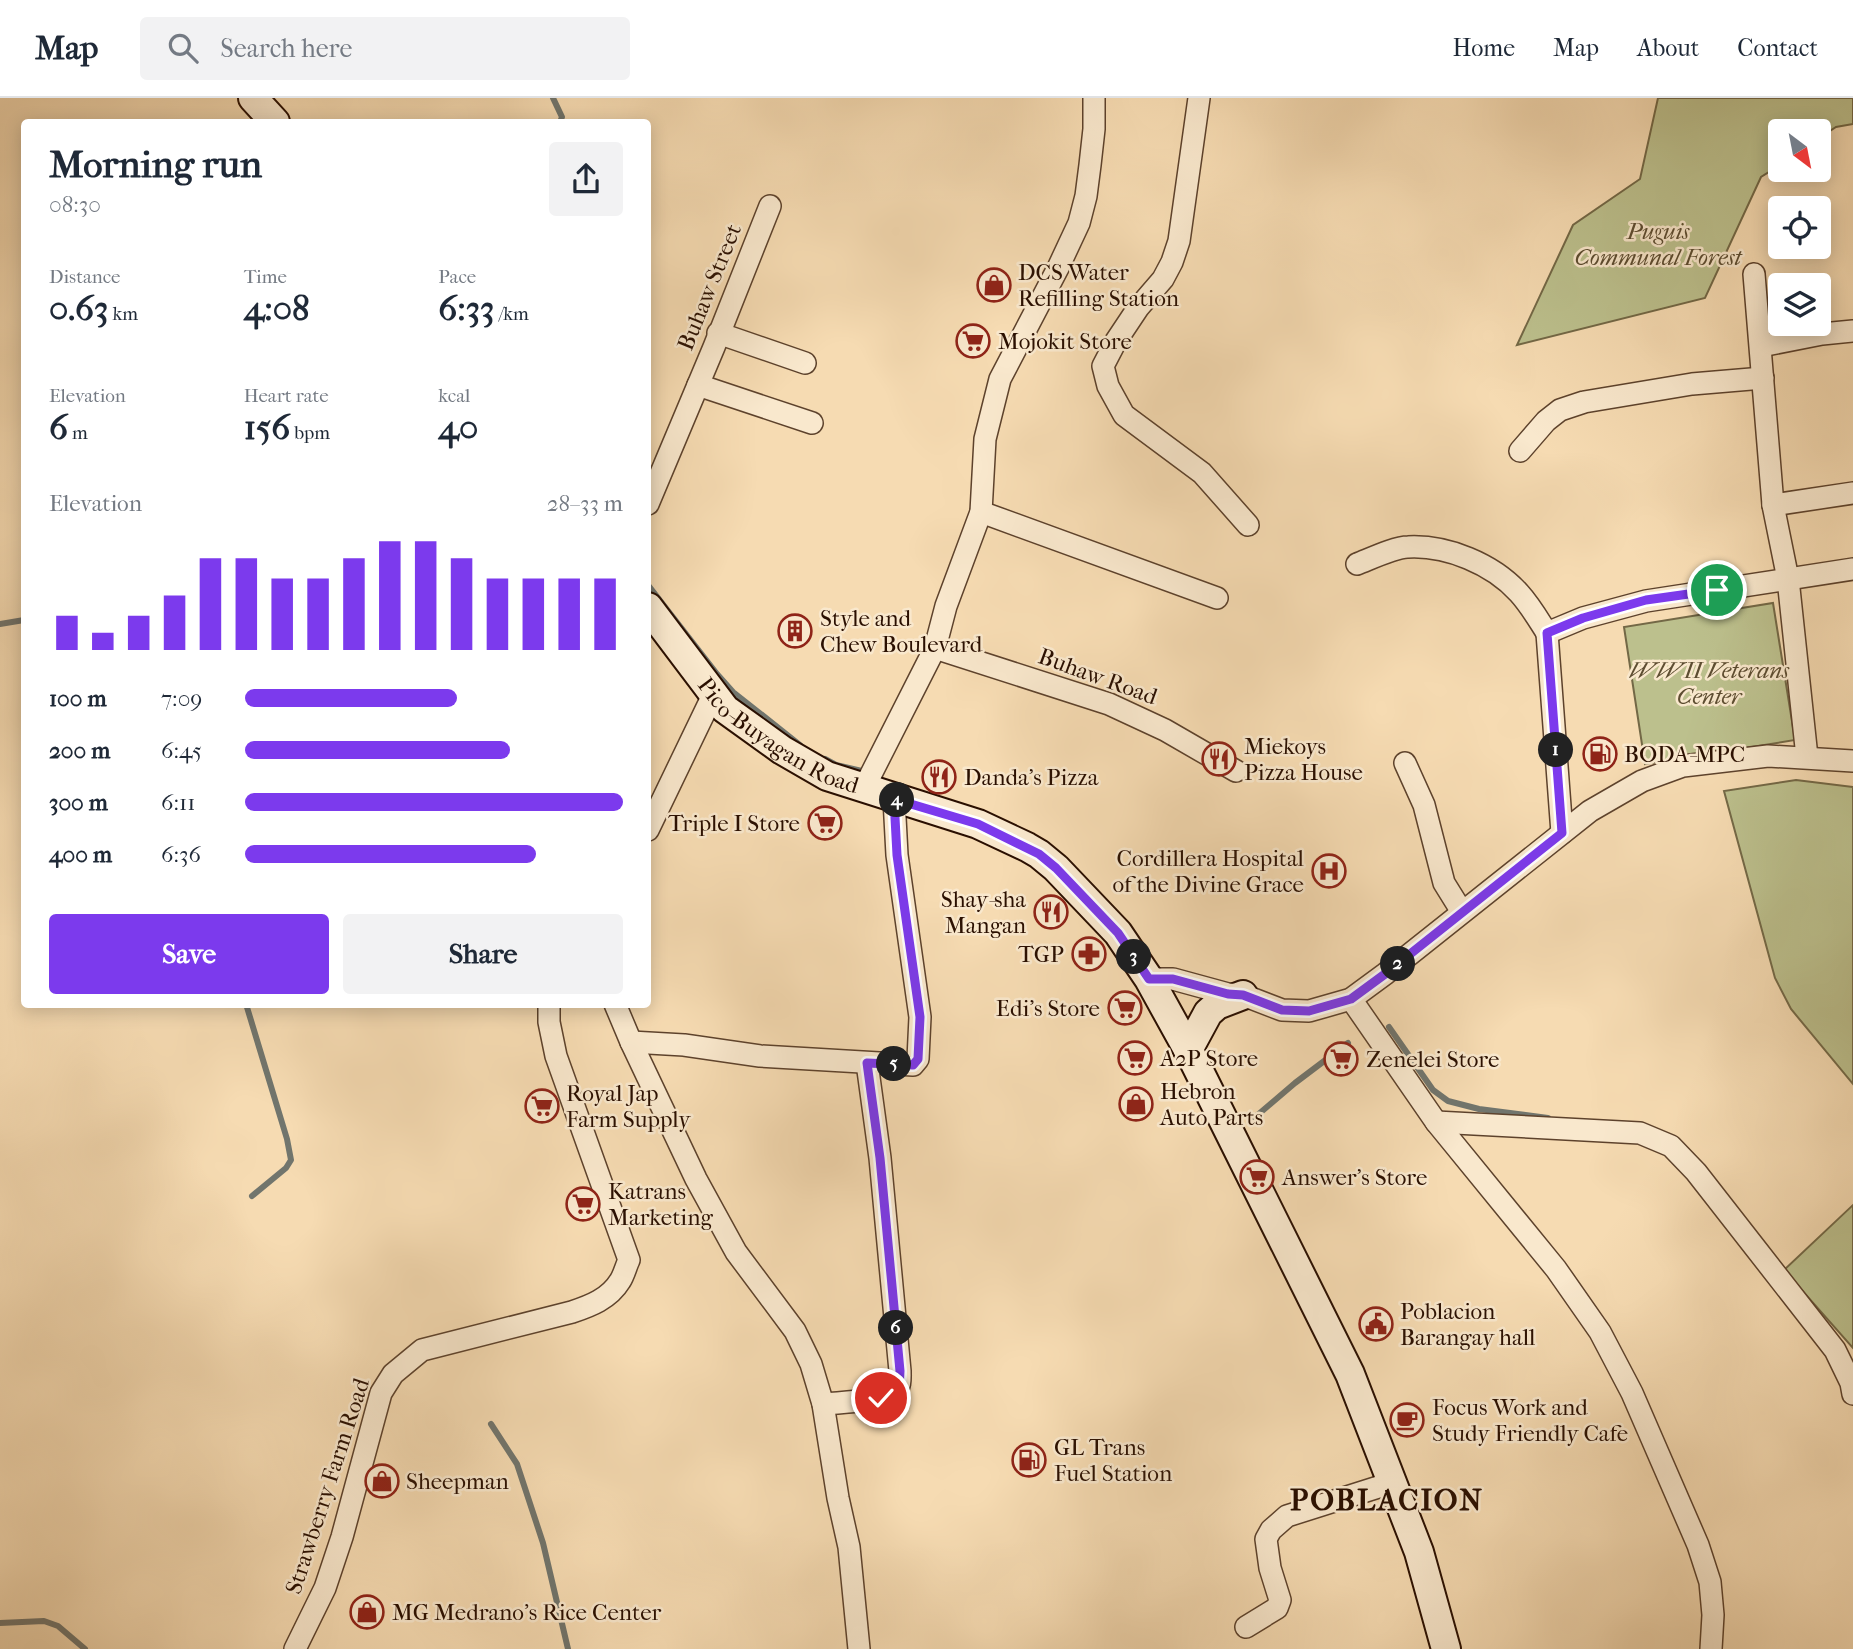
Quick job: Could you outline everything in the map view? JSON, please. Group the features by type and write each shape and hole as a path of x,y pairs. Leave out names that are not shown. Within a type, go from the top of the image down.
{"main road":[{"path":"253,98 272,119"},
{"name":"Pico-Buyagan Road","path":"651,611 713,695 734,717 791,756 827,776 978,824 1039,854 1056,868 1118,933 1149,979 1188,1051 1350,1374 1419,1552 1446,1649"},
{"path":"1188,1051 1208,1013 1217,1005 1243,995"}],"street":[{"path":"864,788 935,648 946,606 981,512 985,439 1000,379 1079,223 1086,196 1094,129 1094,98"},
{"path":"1199,98 1179,241 1172,262 1163,279 1138,308 1116,341 1103,366 1108,386 1124,415 1202,473 1248,525"},
{"name":"Buhaw Street","path":"651,497 769,206"},
{"path":"1754,274 1773,505 1788,579 1807,757"},
{"path":"1761,346 1853,331"},
{"path":"718,333 805,363"},
{"path":"1520,451 1546,421 1560,410 1584,402 1692,384 1763,378"},
{"path":"698,384 812,423"},
{"path":"1773,505 1853,493"},
{"path":"981,512 1217,598"},
{"path":"1357,564 1406,547 1433,549 1460,555 1500,576 1519,593 1547,633 1562,833"},
{"path":"1547,633 1583,618 1646,600 1853,569"},
{"name":"Buhaw Road","path":"935,648 1110,704 1165,730 1236,771"},
{"path":"651,824 713,695"},
{"path":"1149,979 1173,979 1228,994 1243,995 1282,1010 1309,1011 1351,999 1590,811 1642,781 1683,766 1768,755 1853,761"},
{"path":"1405,764 1424,805 1444,883 1462,912"},
{"path":"631,1042 684,1045 760,1056 913,1065 918,1059 920,1017 897,855 894,799"},
{"path":"1351,999 1436,1122 1556,1269 1600,1332 1632,1393 1698,1545 1710,1581 1713,1615 1711,1649"},
{"name":"Strawberry Farm Road","path":"295,1649 325,1588 381,1393 393,1374 422,1350 572,1312 595,1304 620,1282 629,1259 556,1056 549,1008"},
{"path":"617,1008 696,1179 736,1252 795,1331 811,1364 823,1404 849,1547 859,1649"},
{"path":"823,1404 893,1395 899,1384 880,1158 867,1063"},
{"path":"1436,1122 1640,1133 1671,1146 1696,1172 1835,1350 1851,1383 1853,1394"},
{"path":"1246,1627 1277,1608 1280,1600 1270,1568 1266,1539 1271,1530 1287,1516 1391,1483"}],"green space":[{"name":"Puguis Communal Forest","path":"1658,98 1853,98 1853,124 1831,130 1831,119 1768,119 1768,173 1761,177 1705,298 1517,345 1573,225 1640,179"},
{"name":"WWII Veterans Center","path":"1773,603 1795,740 1645,764 1624,627"},
{"path":"1796,780 1853,787 1853,1084 1791,1009 1775,978 1724,791"},
{"path":"1853,1205 1853,1348 1784,1270"}],"waterway":[{"path":"553,98 561,119"},
{"path":"651,589 733,692 800,745"},
{"path":"0,624 21,620"},
{"path":"825,759 836,765 866,772"},
{"path":"247,1008 291,1160 286,1168 252,1196"},
{"path":"1389,1027 1433,1090 1448,1101 1479,1109 1548,1118"},
{"path":"1254,1118 1348,1043"},
{"path":"491,1424 517,1464 543,1543 568,1649"},
{"path":"0,1623 44,1621 58,1626 85,1649"}],"place":[{"name":"DCS Water Refilling Station","path":"994,285"},
{"name":"Mojokit Store","path":"973,341"},
{"name":"Style and Chew Boulevard","path":"795,631"},
{"name":"BODA-MPC","path":"1600,754"},
{"name":"Miekoys Pizza House","path":"1219,759"},
{"name":"Danda's Pizza","path":"939,777"},
{"name":"Triple I Store","path":"825,823"},
{"name":"Cordillera Hospital of the Divine Grace","path":"1329,871"},
{"name":"Shay-sha Mangan","path":"1051,912"},
{"name":"TGP","path":"1089,954"},
{"name":"Edi's Store","path":"1125,1008"},
{"name":"A2P Store","path":"1135,1058"},
{"name":"Zenelei Store","path":"1341,1059"},
{"name":"Hebron Auto Parts","path":"1136,1104"},
{"name":"Royal Jap Farm Supply","path":"542,1106"},
{"name":"Answer's Store","path":"1257,1177"},
{"name":"Katrans Marketing","path":"583,1204"},
{"name":"Poblacion Barangay hall","path":"1376,1324"},
{"name":"Focus Work and Study Friendly Cafe","path":"1407,1420"},
{"name":"GL Trans Fuel Station","path":"1029,1460"},
{"name":"Sheepman","path":"382,1481"},
{"name":"MG Medrano's Rice Center","path":"367,1612"}],"district":[{"name":"POBLACION","path":"1387,1500"}],"route":[{"path":"881,1398 893,1395 898,1390 900,1371 880,1158 867,1063 916,1063 920,1017 897,855 894,799 978,824 1039,854 1056,868 1118,933 1149,979 1173,979 1228,994 1243,995 1282,1010 1309,1011 1351,999 1562,833 1547,633 1583,618 1646,600 1717,590"}]}
